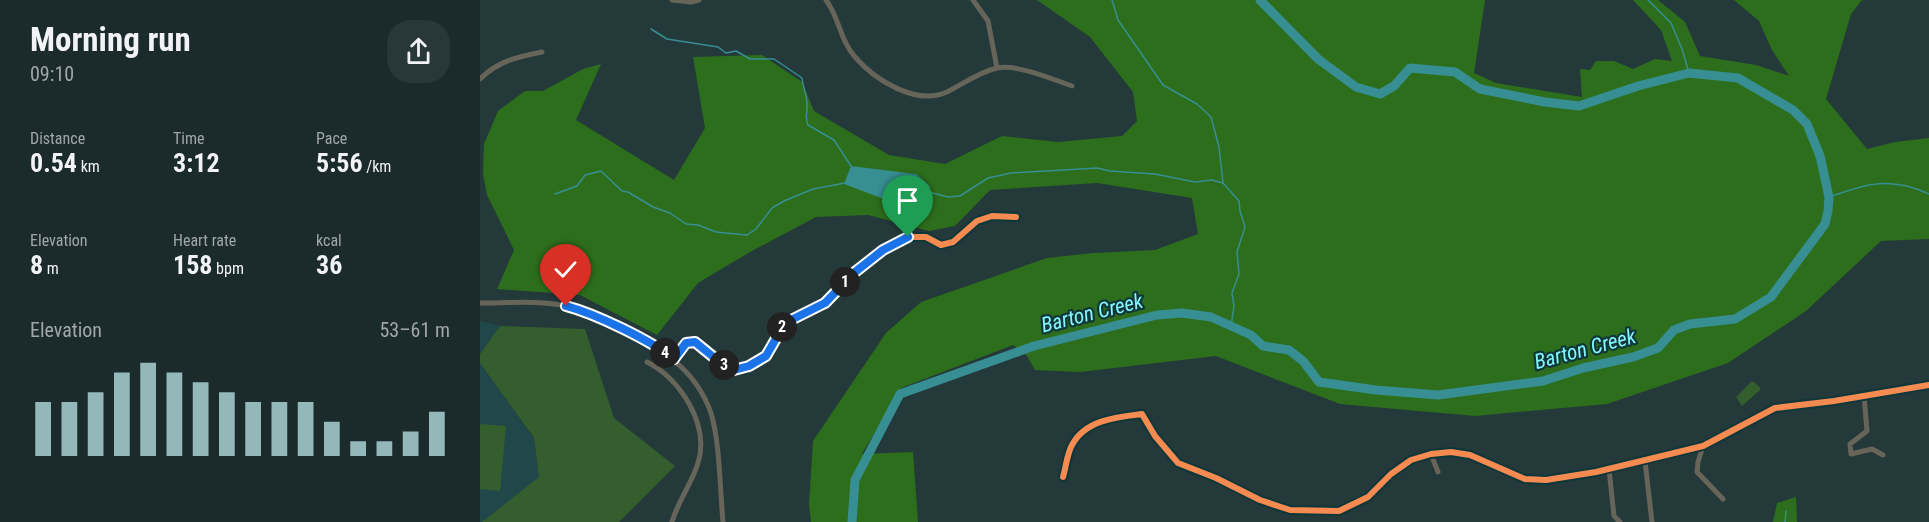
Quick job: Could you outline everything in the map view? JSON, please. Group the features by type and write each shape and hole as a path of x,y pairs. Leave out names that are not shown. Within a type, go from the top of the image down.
{"street":[{"path":"672,0 691,2 699,0"},
{"path":"826,0 842,38 855,57 879,77 912,95 927,97 942,94 997,68 1018,69 1072,86"},
{"path":"973,0 988,21 997,68"},
{"path":"480,80 491,68 505,61 542,52"},
{"path":"674,359 686,343 695,342 722,364 734,370 749,366 766,356 785,323 825,303 855,272 883,250 908,237 926,237 940,245 953,242 977,221 992,216 1016,217"},
{"path":"480,303 540,303 580,309 656,347 674,359 697,385 711,415 723,522"},
{"path":"647,362 670,378 686,399 697,420 700,444 699,462 675,509 672,522"},
{"path":"1063,477 1072,446 1086,428 1115,418 1142,414 1155,436 1178,463 1216,478 1260,500 1290,510 1339,511 1368,497 1391,474 1411,460 1431,454 1451,452 1470,455 1525,479 1546,480 1609,469 1704,446 1775,408 1929,385"},
{"path":"1864,396 1868,431 1850,444 1851,454 1872,448 1883,455"},
{"path":"1704,446 1697,472 1723,499"},
{"path":"1431,454 1438,472"},
{"path":"1645,461 1652,522"},
{"path":"1609,469 1614,516 1620,522"}],"shaded area":[{"path":"480,321 500,326 480,354"},
{"path":"480,363 534,439 539,478 482,522 480,522"}],"green space":[{"path":"1037,0 1485,0 1474,73 1496,83 1582,97 1580,69 1590,70 1596,61 1614,61 1633,69 1655,59 1672,61 1661,30 1633,0 1658,0 1685,22 1700,56 1756,65 1789,76 1772,50 1759,21 1734,0 1862,0 1851,14 1826,99 1867,149 1895,142 1929,138 1929,239 1881,241 1806,311 1728,363 1607,404 1475,416 1340,404 1216,356 1080,372 1035,370 1027,356 1013,345 901,388 862,454 913,452 918,522 811,522 809,504 813,441 886,333 921,302 1047,258 1155,250 1198,234 1192,198 1097,183 990,190 955,226 929,231 868,215 816,217 698,283 657,335 580,295 497,289 514,250 487,195 483,174 484,144 498,111 525,91 543,91 583,69 601,64 576,120 674,180 705,128 693,57 762,55 802,82 814,111 889,155 945,164 1002,136 1058,142 1122,136 1137,121 1133,92 1090,37"},
{"path":"500,326 585,329 614,418 675,466 619,522 482,522 539,477 534,438 480,363 480,354"},
{"path":"1752,381 1760,387 1760,390 1742,406 1736,397"},
{"path":"480,424 506,426 500,491 480,489"},
{"path":"1796,497 1797,522 1773,522 1777,503"}],"water":[{"path":"851,166 916,174 930,186 925,208 905,207 844,184"}],"waterway":[{"path":"1112,0 1118,20 1163,85 1197,104 1211,117 1219,147 1223,183 1239,201 1245,227 1237,252 1239,274 1232,293 1234,306 1231,326"},
{"name":"Barton Creek","path":"852,522 855,480 900,394 1034,346 1157,315 1182,313 1211,317 1251,335 1263,346 1289,350 1303,361 1319,382 1438,395 1543,381 1658,348 1674,330 1690,324 1735,319 1771,297 1825,224 1829,197 1820,156 1807,124 1793,110 1738,78 1689,73 1638,86 1579,106 1545,102 1480,89 1455,72 1410,68 1394,86 1380,94 1356,87 1318,59 1260,0"},
{"path":"1648,0 1671,23 1689,73"},
{"path":"651,29 667,39 718,47 726,53 736,51 750,59 774,59 802,78 807,101 808,125 834,140 851,166"},
{"path":"929,192 948,197 960,196 988,178 1011,173 1097,168 1155,174 1195,182 1212,180 1223,183"},
{"path":"555,194 577,186 585,175 601,171 622,191 670,213 686,224 698,225 716,232 747,235 756,229 772,208 784,201 813,189 845,183"},
{"path":"1829,197 1879,184 1902,185 1929,194"},
{"path":"1785,522 1786,511"}],"cycle path":[{"path":"674,359 686,343 695,342 722,365 733,370 749,366 766,356 785,323 825,303 855,272 883,250 908,237 926,237 941,245 953,242 977,221 992,216 1016,217"},
{"path":"1063,477 1070,449 1085,430 1102,421 1142,414 1155,436 1178,463 1216,478 1260,500 1290,510 1339,511 1368,497 1391,474 1411,460 1431,454 1451,452 1470,455 1525,479 1546,480 1596,472 1703,446 1775,408 1929,385"}],"route":[{"path":"566,306 594,315 656,347 674,359 686,343 695,342 722,364 734,370 749,366 766,356 785,323 817,309 855,272 883,250 908,237"}]}
